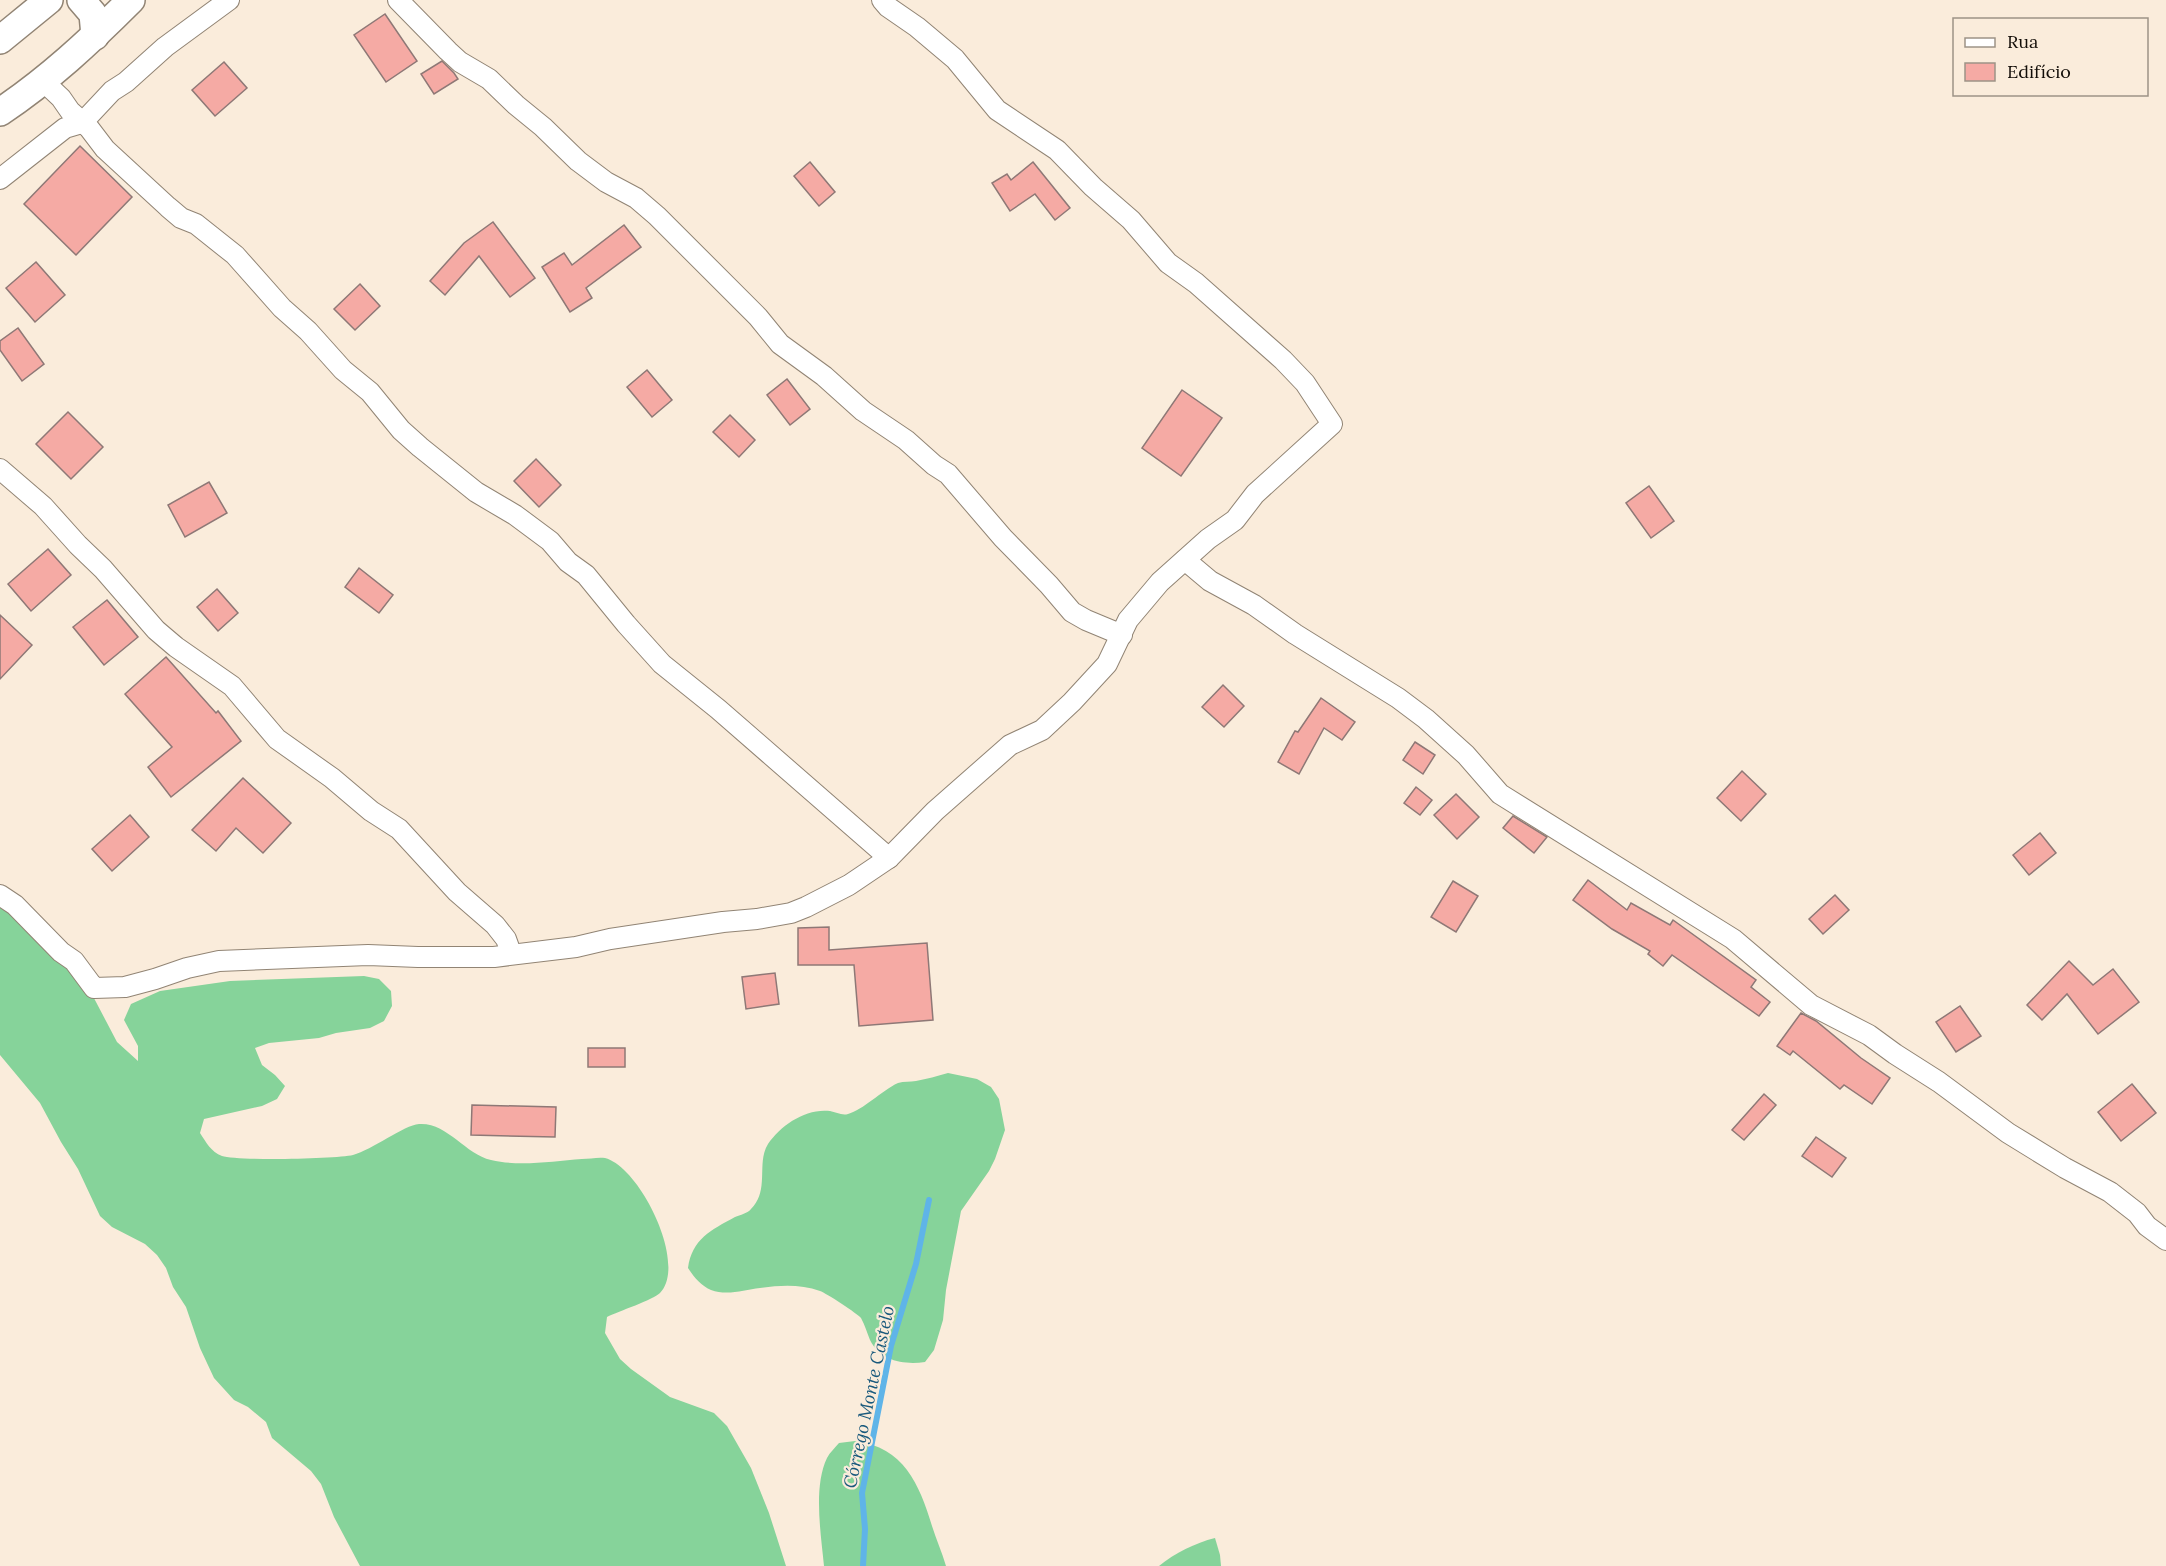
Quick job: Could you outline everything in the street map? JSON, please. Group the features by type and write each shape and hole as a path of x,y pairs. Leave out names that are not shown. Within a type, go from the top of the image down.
{"street":[{"path":"0,40 49,0"},
{"path":"81,0 93,14 95,36"},
{"path":"0,112 43,81 95,36 130,0"},
{"path":"0,178 65,128 82,123 112,91 126,82 172,41 228,0"},
{"path":"398,0 460,62 489,80 584,166 606,182 636,198 657,216 758,317 780,344 831,382 863,411 906,440 934,465 948,474 1003,538 1072,612 1122,635"},
{"path":"0,895 15,905 61,952 74,961 94,988 125,987 219,961 368,955 477,958 576,947 610,939 791,914 849,885 889,858 935,811 1010,745 1042,730 1072,702 1107,664 1128,620 1148,594 1208,539 1235,520 1255,494 1332,424 1305,383 1283,360 1196,283 1168,263 1131,220 1093,187 1057,150 997,110 955,59 882,0"},
{"path":"43,81 111,155 168,207 182,218 196,224 236,255 282,308 308,331 343,370 370,392 401,430 476,492 515,515 550,541 568,562 586,575 662,664 718,709 889,858"},
{"path":"0,469 43,506 103,569 156,630 176,647 232,686 277,739 332,778 371,811 399,829 457,892 495,925 506,939 511,953"},
{"path":"1185,560 1210,581 1261,609 1295,634 1398,698 1466,755 1500,794 1733,939 1811,1005 1876,1039 2008,1133 2110,1192 2137,1213 2147,1226 2166,1239"}],"green space":[{"path":"0,901 85,981 117,1042 138,1061 138,1046 124,1020 131,1004 160,991 230,981 364,976 379,979 391,991 392,1006 384,1021 370,1028 319,1038 269,1043 255,1048 262,1065 285,1086 277,1099 262,1106 204,1119 200,1133 212,1149 222,1156 246,1159 287,1159 353,1155 419,1124 438,1128 473,1152 491,1160 525,1163 605,1158 619,1165 645,1197 656,1218 668,1261 667,1279 656,1296 607,1317 605,1333 620,1359 631,1369 670,1397 714,1413 727,1426 751,1468 769,1513 786,1566 360,1566 334,1517 321,1484 311,1471 272,1438 266,1422 248,1407 234,1400 214,1378 200,1348 186,1307 173,1287 166,1268 145,1244 112,1227 100,1216 78,1169 40,1103 0,1055"},
{"path":"948,1073 977,1079 991,1087 999,1099 1005,1130 989,1171 961,1211 946,1290 943,1320 934,1350 925,1362 901,1362 880,1353 870,1340 861,1318 820,1291 798,1286 783,1286 717,1292 707,1288 695,1278 688,1268 690,1258 698,1243 711,1231 748,1212 757,1202 762,1185 765,1151 773,1137 787,1124 812,1112 830,1111 848,1114 860,1109 898,1083"},
{"path":"855,1441 886,1451 907,1470 921,1496 946,1566 824,1566 819,1511 823,1470 828,1456 839,1443"},
{"path":"1215,1538 1221,1566 1159,1566 1186,1549"}],"building":[{"path":"385,14 417,61 386,82 354,35"},
{"path":"442,61 458,79 434,94 421,74"},
{"path":"224,62 247,88 215,116 192,90"},
{"path":"80,146 132,197 76,255 24,204"},
{"path":"810,162 835,192 819,206 794,176"},
{"path":"1033,162 1070,208 1055,220 1035,194 1010,211 992,183 1007,174 1011,180"},
{"path":"493,222 535,278 510,297 479,256 445,295 430,281 464,243"},
{"path":"624,225 641,247 586,288 592,298 570,312 542,267 564,253 572,265"},
{"path":"36,262 65,295 35,322 6,288"},
{"path":"360,284 380,306 355,330 334,309"},
{"path":"18,328 44,364 22,381 0,350 0,341"},
{"path":"647,370 672,400 652,417 627,387"},
{"path":"787,379 810,409 790,425 767,395"},
{"path":"1182,390 1222,418 1181,476 1142,448"},
{"path":"68,412 103,447 71,479 36,444"},
{"path":"730,415 755,440 739,457 713,432"},
{"path":"536,459 561,485 539,507 514,481"},
{"path":"209,482 227,513 185,537 168,505"},
{"path":"1649,486 1674,521 1651,538 1626,503"},
{"path":"48,549 71,575 31,611 8,584"},
{"path":"359,568 393,595 379,613 345,587"},
{"path":"217,589 238,613 218,631 197,607"},
{"path":"107,600 138,637 104,665 73,627"},
{"path":"0,615 32,645 0,679"},
{"path":"166,657 216,713 218,711 241,741 171,797 148,767 172,747 125,694"},
{"path":"1223,685 1244,706 1224,727 1202,707"},
{"path":"1321,698 1355,722 1342,740 1324,728 1299,774 1278,762 1295,731 1298,732"},
{"path":"1415,742 1435,755 1423,774 1403,760"},
{"path":"1742,771 1766,794 1741,821 1717,798"},
{"path":"243,778 291,823 263,853 236,828 216,851 192,830"},
{"path":"1416,787 1432,800 1420,815 1404,803"},
{"path":"1456,794 1479,817 1457,839 1434,815"},
{"path":"130,815 149,837 112,871 92,849"},
{"path":"1513,816 1547,837 1534,853 1503,828"},
{"path":"2040,833 2056,853 2029,875 2013,855"},
{"path":"1588,880 1627,910 1631,903 1670,925 1673,920 1756,980 1751,987 1770,1002 1759,1016 1672,955 1663,966 1648,954 1650,951 1612,929 1573,900"},
{"path":"1453,881 1478,896 1456,932 1431,917"},
{"path":"1835,895 1849,910 1823,934 1809,919"},
{"path":"829,927 829,950 927,943 933,1020 859,1026 854,965 798,965 798,928"},
{"path":"2069,961 2093,985 2113,969 2139,1002 2098,1034 2067,994 2042,1020 2027,1005"},
{"path":"775,973 779,1004 746,1009 742,977"},
{"path":"1960,1006 1981,1036 1956,1052 1936,1022"},
{"path":"1801,1013 1816,1021 1861,1058 1890,1078 1872,1104 1844,1085 1840,1089 1793,1051 1790,1055 1777,1046"},
{"path":"588,1048 625,1048 625,1067 588,1067"},
{"path":"2132,1084 2156,1113 2121,1141 2098,1112"},
{"path":"1764,1094 1776,1105 1744,1140 1732,1130"},
{"path":"472,1105 556,1107 555,1137 471,1135"},
{"path":"1816,1137 1846,1158 1832,1177 1802,1156"}],"waterway":[{"name":"Córrego Monte Castelo","path":"863,1566 865,1529 862,1493 891,1346 916,1264 929,1200"}]}
